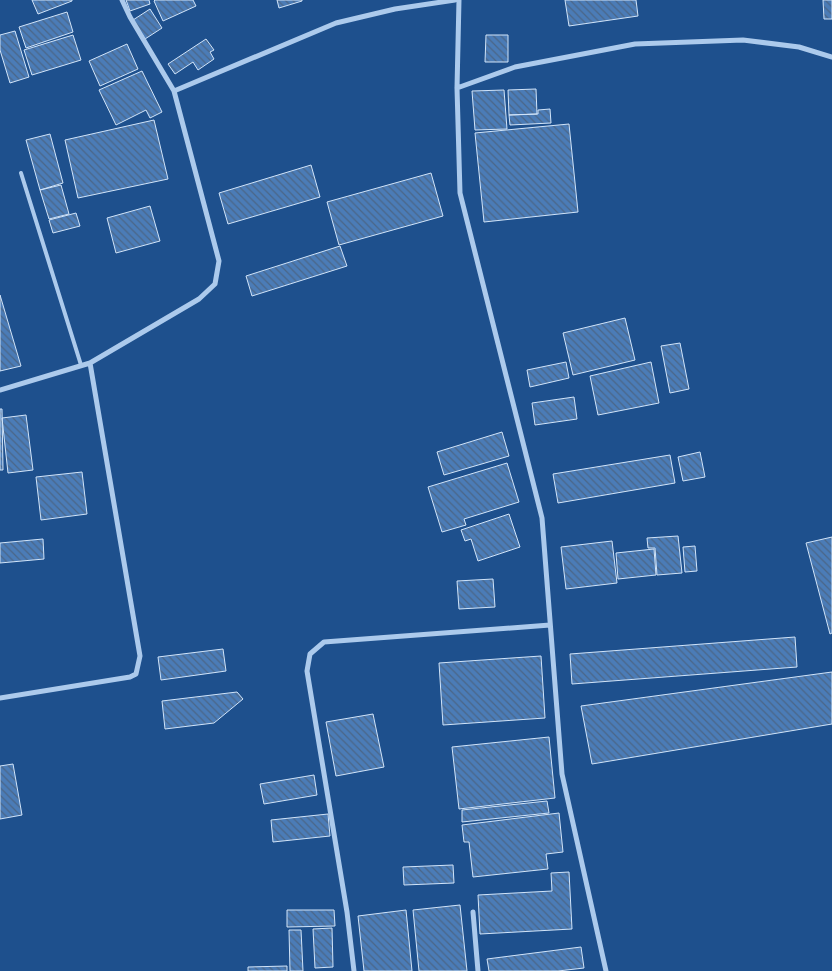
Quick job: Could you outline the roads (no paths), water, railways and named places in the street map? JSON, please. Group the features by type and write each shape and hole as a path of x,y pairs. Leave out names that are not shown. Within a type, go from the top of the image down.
{"street":[{"path":"0,390 90,363 199,299 215,284 218,261 174,91 122,0"},
{"path":"174,91 336,23 395,9 455,0"},
{"path":"459,0 456,88 460,193 542,518 562,774 606,971"},
{"path":"456,88 515,67 635,44 743,40 799,47 832,57"},
{"path":"0,698 130,677 136,674 140,656 90,363"},
{"path":"354,971 347,912 307,671 310,654 324,642 550,625"},
{"path":"473,912 478,971"}],"lane":[{"path":"21,173 80,365"}]}
